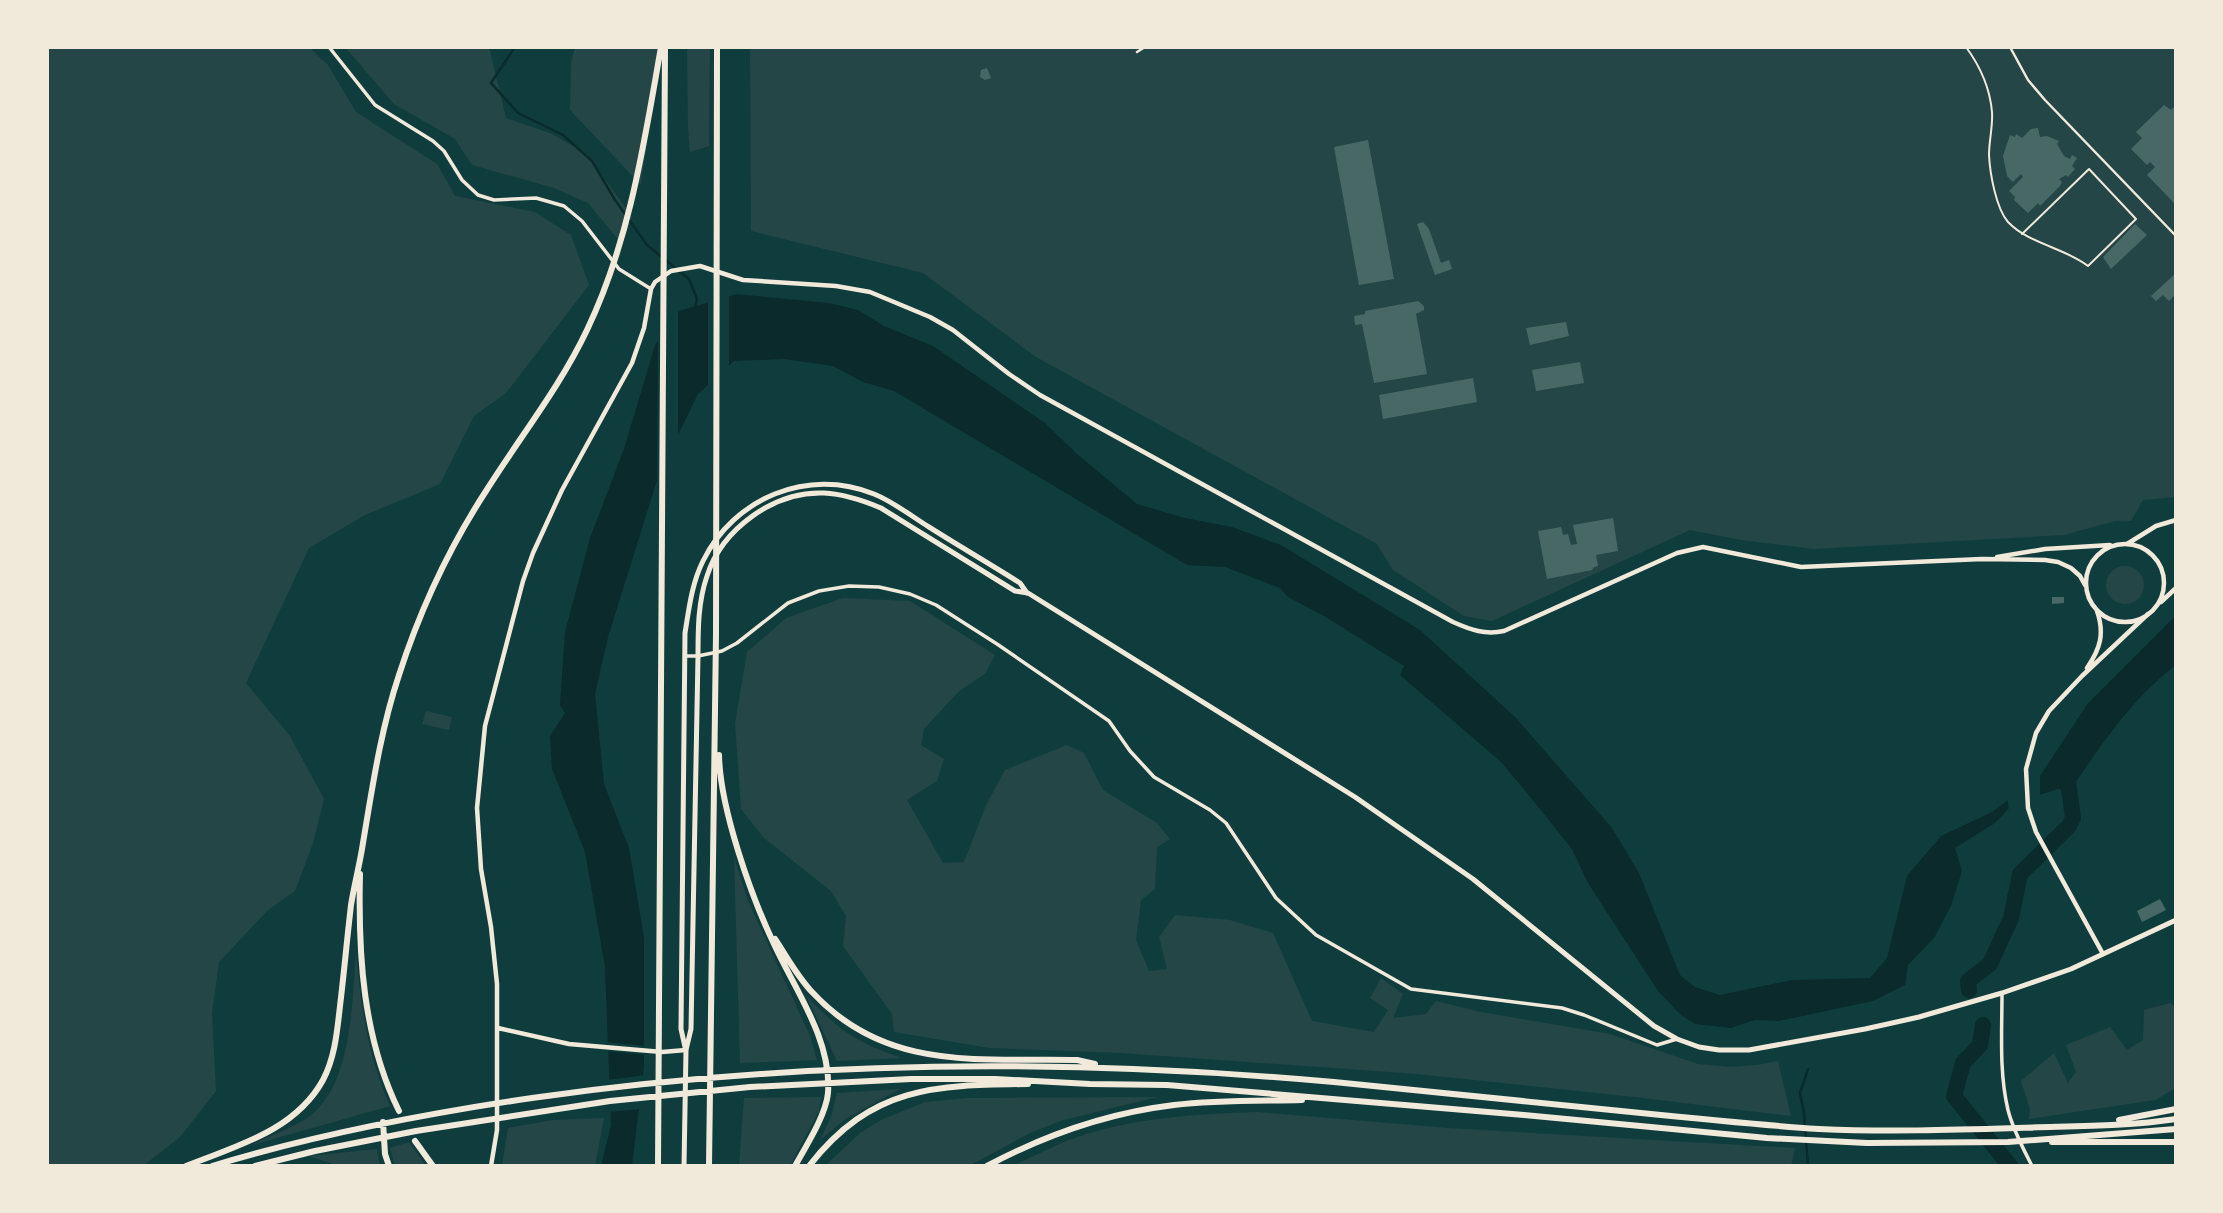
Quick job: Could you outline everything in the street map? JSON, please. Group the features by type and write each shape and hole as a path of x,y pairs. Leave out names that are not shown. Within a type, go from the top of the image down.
{"highway":[{"path":"186,1166 277,1127 296,1114 321,1083 330,1066 336,1043 352,903 377,754 398,676 427,599 470,516 553,391 600,302 628,217 663,47"},
{"path":"658,1166 663,47"},
{"path":"709,1166 716,634 717,47"},
{"path":"716,634 719,763 734,834 759,909 820,1040 826,1069 828,1094 822,1114 795,1166"},
{"path":"362,848 360,901 365,999 376,1054 399,1111"},
{"path":"759,909 795,971 811,991 851,1026 882,1042 912,1052 944,1057 1077,1060 1111,1067"},
{"path":"212,1166 408,1118 584,1091 723,1076 826,1069 1002,1065 1111,1067 1328,1082 1823,1129 1921,1130 2073,1126 2176,1119"},
{"path":"255,1166 416,1132 610,1101 750,1087 911,1079 995,1079 1090,1084"},
{"path":"809,1166 841,1130 863,1114 907,1095 953,1086 1167,1084 1767,1138 1829,1141 2008,1142 2094,1138 2176,1129"},
{"path":"987,1166 1051,1136 1128,1113 1215,1102 1332,1099"},
{"path":"2094,1125 2176,1109"},
{"path":"383,1122 389,1166"},
{"path":"2094,1138 2176,1142"},
{"path":"415,1141 433,1166"}],"main road":[{"path":"686,1050 681,1029 685,633 691,593 702,562 717,537 733,519 767,496 808,485 845,485 876,495 1020,583 1028,593 1412,836 1492,894 1647,1021 1677,1039 1709,1049 1749,1050 1919,1017 2065,971 2176,920"},
{"path":"684,1166 686,1050 691,1029 698,656 702,598 707,575 719,548 753,515 780,502 821,493 845,495 881,508 1015,591 1028,593"}],"street":[{"path":"329,47 375,105 433,141 444,151 462,180 478,195 494,200 536,198 564,206 582,221 619,269 651,289"},
{"path":"1137,52 1145,47"},
{"path":"2010,47 2036,90 2176,236"},
{"path":"491,1166 497,1130 496,971 481,869 477,818 478,779 488,708 533,552 562,490 632,363 644,328 651,289 655,282 671,271 701,266 743,280 850,288 870,292 930,317 965,338 1040,395 1453,622 1482,632 1492,634 1504,631 1677,553 1697,547 1801,567 1982,559 2045,560 2058,562 2076,572 2085,585 2100,620 2101,639 2095,656 2082,676"},
{"path":"2127,544 2156,526 2176,520"},
{"path":"1982,559 2045,549 2127,544 2143,549 2161,567 2163,593 2155,608"},
{"path":"2085,585 2094,559 2109,547 2118,545"},
{"path":"685,656 722,651 737,643 788,603 818,590 849,586 879,587 911,594 936,605 997,644 1109,721 1130,751 1154,777 1226,822 1276,898 1316,935 1411,989 1562,1008 1657,1045 1677,1039"},
{"path":"2103,954 2043,847 2028,808 2025,783 2028,758 2036,733 2049,710 2176,588"},
{"path":"2096,610 2122,622 2140,619 2148,614"},
{"path":"2001,993 2005,1095 2018,1139 2032,1166"},
{"path":"498,1028 550,1041 582,1045 686,1050"}],"lane":[{"path":"1316,47 1334,47"},
{"path":"1966,47 1981,71 1991,105 1989,154 1998,204 2006,220 2022,234 2067,253 2088,266 2136,219 2089,169 2022,234"}],"shaded area":[{"path":"47,47 309,47 328,65 356,112 437,164 455,196 535,212 571,235 589,285 506,393 474,416 440,484 365,515 309,548 246,683 290,736 324,799 313,843 295,891 268,910 219,962 212,1013 216,1091 180,1137 143,1166 47,1166"},
{"path":"345,47 489,47 506,118 550,133 587,154 632,217 621,243 588,203 554,188 472,165 455,139 394,104"},
{"path":"575,47 657,47 658,58 641,185 570,110 571,63"},
{"path":"687,47 710,47 709,146 690,152 688,129"},
{"path":"750,47 2176,47 2176,497 2143,500 2131,521 2115,521 2064,535 1814,549 1741,540 1690,530 1492,621 1464,616 1393,570 1377,544 1036,357 923,273 751,231"},
{"path":"737,294 829,303 858,310 884,326 933,346 1045,423 1077,454 1137,504 1185,518 1232,527 1281,545 1420,630 1515,717 1612,828 1639,873 1680,975 1695,987 1720,995 1792,980 1870,978 1887,958 1907,876 1941,836 1992,812 2040,776 2088,703 2176,615 2176,665 2131,708 2070,790 2058,789 2014,803 1995,823 1955,848 1962,871 1951,906 1934,938 1908,965 1905,985 1873,1001 1779,1021 1755,1020 1731,1028 1695,1024 1681,1015 1658,991 1588,883 1572,849 1527,793 1501,762 1400,675 1404,666 1288,597 1280,588 1225,567 1187,565 894,391 863,382 833,366 784,359 734,361 698,394 659,474 608,637 595,694 604,784 629,848 644,938 644,1067 632,1166 601,1166 611,1125 605,967 585,852 552,769 550,736 565,713 560,705 565,632 590,538 624,449 655,345 679,311"},
{"path":"2125,566 2139,571 2144,585 2139,599 2125,604 2111,599 2106,585 2111,571"},
{"path":"843,598 910,601 995,655 985,674 959,691 924,729 921,745 944,759 937,781 907,800 943,863 964,862 986,805 1005,770 1067,745 1084,753 1103,790 1157,823 1170,839 1157,847 1155,889 1141,900 1136,940 1149,971 1167,969 1159,937 1175,915 1230,920 1273,933 1312,1021 1374,1032 1388,1010 1370,998 1381,978 1403,994 1393,1018 1426,1014 1436,1001 1481,1012 1610,1034 1698,1064 1730,1067 1778,1061 1791,1116 1417,1074 1121,1053 989,1048 894,1032 892,1014 843,946 846,916 831,891 764,838 741,809 735,723 747,652 786,618"},
{"path":"426,711 452,717 449,730 422,724"},
{"path":"734,857 748,901 810,1036 817,1060 740,1063"},
{"path":"356,954 367,1031 376,1069 390,1106 252,1145 310,1116 324,1102 334,1084 342,1063 351,1018"},
{"path":"806,995 828,1018 849,1034 902,1058 837,1061"},
{"path":"2170,1003 2176,1007 2176,1088 2155,1100 2029,1119 2030,1109 2021,1081 2054,1053 2068,1083 2076,1072 2066,1045 2110,1027 2127,1050 2143,1040 2144,1010"},
{"path":"900,1089 844,1120 820,1140 831,1117 837,1093"},
{"path":"821,1097 819,1111 790,1166 739,1166 744,1098"},
{"path":"1158,1097 1063,1120 1030,1133 969,1166 825,1166 860,1133 881,1120 925,1102 967,1098"},
{"path":"1258,1112 1448,1128 1795,1148 1791,1166 1012,1166 1066,1141 1113,1127 1185,1116"},
{"path":"604,1118 595,1166 502,1166 508,1128 553,1120"},
{"path":"409,1142 426,1166 395,1166 390,1148"},
{"path":"377,1149 380,1166 338,1166 309,1156"}],"pier":[{"path":"729,293 729,370 708,389 708,299"},
{"path":"678,308 678,443 657,490 658,335"},
{"path":"2040,770 2040,798 2015,806 2009,812 2007,796"},
{"path":"604,1042 648,1046 648,1055 605,1051"},
{"path":"647,1075 642,1109 607,1112 606,1080"}],"building":[{"path":"987,68 991,78 985,80 980,77 981,70"},
{"path":"2164,105 2171,110 2176,105 2174,203 2147,175 2155,167 2150,162 2147,165 2131,149 2142,138 2136,132"},
{"path":"2038,128 2040,137 2047,136 2059,141 2057,144 2064,156 2070,159 2072,155 2077,158 2072,166 2075,169 2068,177 2066,175 2059,179 2062,182 2060,186 2040,206 2038,203 2028,213 2009,191 2023,177 2021,174 2013,182 2007,176 2003,156 2010,135 2015,137 2016,134 2022,138 2031,129"},
{"path":"1368,140 1394,279 1359,285 1334,147"},
{"path":"1423,222 1429,229 1441,263 1449,260 1452,269 1435,275 1417,224"},
{"path":"2135,224 2147,235 2111,269 2103,257"},
{"path":"2176,273 2176,294 2169,301 2163,295 2156,301 2151,296"},
{"path":"1418,301 1424,306 1424,310 1416,314 1427,374 1374,383 1362,324 1355,325 1354,316 1365,314 1365,311"},
{"path":"1566,322 1569,336 1530,345 1526,328"},
{"path":"1580,362 1584,383 1536,391 1532,370"},
{"path":"1473,378 1477,402 1383,419 1379,395"},
{"path":"1613,518 1618,551 1596,555 1598,566 1592,570 1547,579 1538,531 1561,527 1563,535 1568,534 1571,545 1577,544 1573,525"},
{"path":"2052,597 2064,597 2064,603 2052,604"},
{"path":"2160,899 2166,910 2142,922 2137,911"}],"waterway":[{"path":"515,47 491,83 518,113 563,135 592,161 615,200 647,245 689,279 697,299 695,307"},
{"path":"1969,990 1968,981 1990,964 2011,918 2020,874 2069,826 2073,818 2067,774"},
{"path":"1983,1025 1980,1045 1963,1063 1954,1096 2010,1166"},
{"path":"1808,1069 1800,1093 1808,1166"}]}
